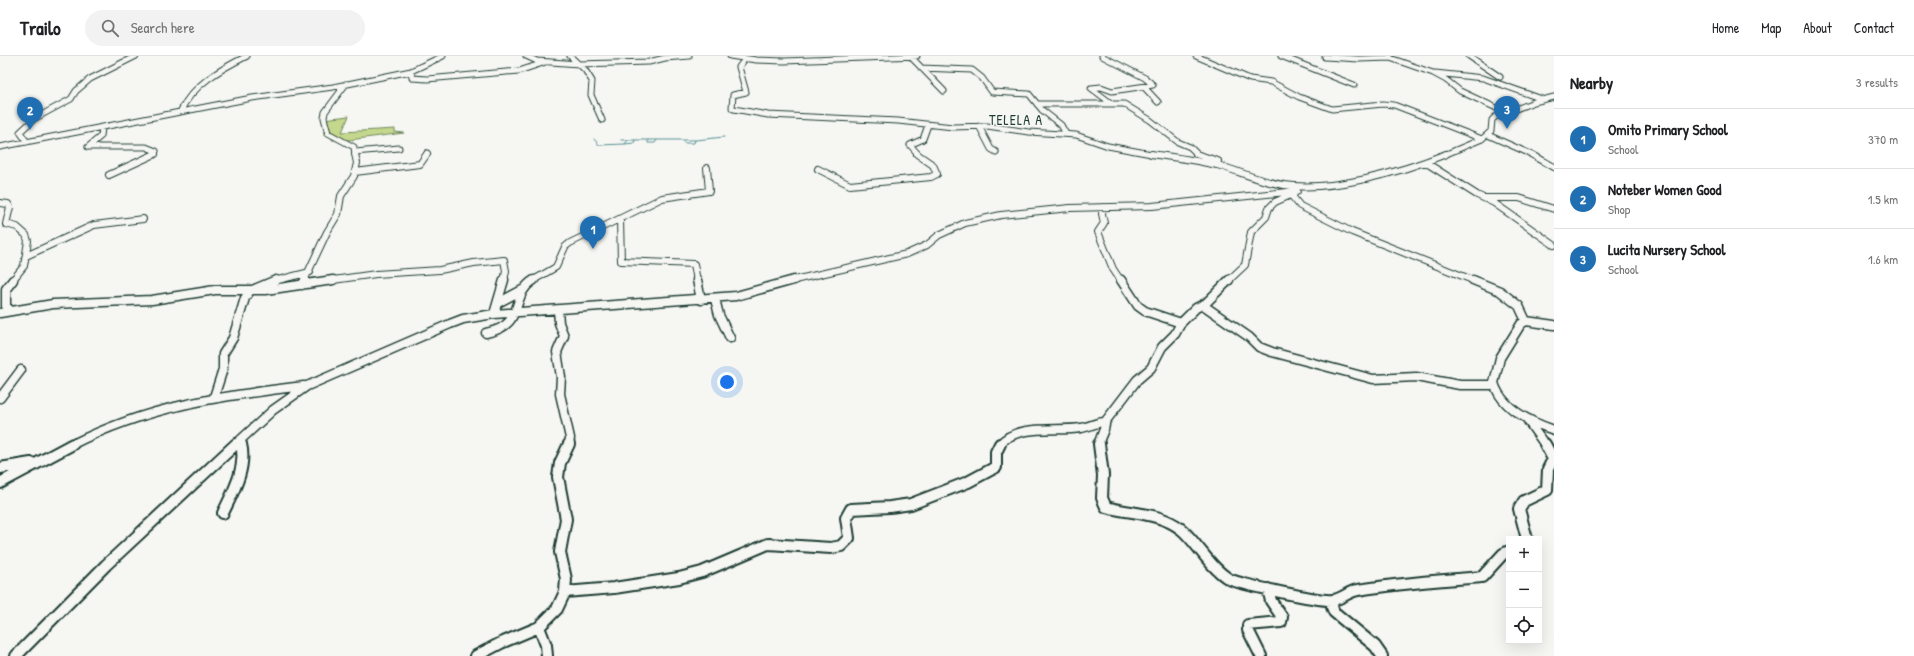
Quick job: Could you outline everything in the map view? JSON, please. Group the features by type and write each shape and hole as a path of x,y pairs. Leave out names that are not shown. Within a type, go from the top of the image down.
{"street":[{"path":"27,142 20,131 29,125 34,119 70,99 72,93 80,85 136,56"},
{"path":"180,112 185,100 208,78 224,67 247,56"},
{"path":"0,147 258,97 346,84 411,71 443,56"},
{"path":"526,56 534,61 579,64 649,62 665,58 689,56"},
{"path":"570,56 579,64 592,81 590,93 600,112 602,120"},
{"path":"730,56 745,59 881,59 917,56"},
{"path":"1102,56 1145,78 1153,85 1112,91 1100,87 1091,88 1111,103"},
{"path":"1192,56 1196,56 1250,79 1271,82 1299,97 1330,109 1383,104 1394,105 1429,120 1482,139"},
{"path":"1281,56 1354,85"},
{"path":"1470,56 1483,63 1488,71 1500,77"},
{"path":"911,57 944,91"},
{"path":"1325,57 1359,59 1390,57 1433,73 1446,80 1460,91 1505,112"},
{"path":"745,59 740,63 740,67 746,92 733,95 732,108 734,109 768,116 903,121 928,125 979,126 1084,136 1108,146 1222,167 1298,191"},
{"path":"411,71 412,78 427,78 521,71 544,62"},
{"path":"921,68 972,70 982,78 992,92 1027,94 1046,114 1061,125 1066,134"},
{"path":"1433,73 1483,78 1510,89 1554,102"},
{"path":"302,285 310,272 327,232 338,214 341,196 351,182 357,163 353,146 328,133 324,118 325,112 346,84"},
{"path":"1144,87 1158,102"},
{"path":"16,656 35,634 106,565 273,410 307,386 450,324 494,314 702,300 736,296 791,281 907,254 927,245 947,230 976,220 1047,210 1152,206 1298,191 1367,179 1424,162 1482,139 1491,131 1493,118 1505,112 1543,99 1554,97"},
{"path":"1037,104 1126,104 1178,142 1190,148 1196,154 1216,160 1222,167"},
{"path":"818,169 850,185 931,177 937,174 934,167 914,151 910,145 923,139 928,125"},
{"path":"979,126 991,149 996,152"},
{"path":"102,128 101,136 88,148 146,147 152,148 156,151 154,155 109,175"},
{"path":"1488,135 1532,154 1554,168"},
{"path":"355,152 399,148"},
{"path":"355,172 420,164 427,153"},
{"path":"1424,162 1500,207 1554,245"},
{"path":"498,303 522,290 529,283 556,267 568,245 662,198 709,191 707,184 709,178 707,168"},
{"path":"565,592 614,588 679,578 702,572 768,544 831,548 841,546 849,538 846,518 851,509 878,509 910,504 957,488 990,473 996,467 996,448 1009,436 1023,433 1081,428 1105,422 1137,380 1152,368 1162,347 1175,334 1181,323 1196,308 1203,305 1245,265 1250,232 1266,217 1269,208 1275,202 1298,191"},
{"path":"1298,191 1300,206 1349,230 1500,291 1519,306 1526,321"},
{"path":"1483,198 1519,198 1554,209"},
{"path":"0,203 8,204 10,207 5,223 16,226 28,239 26,256 22,269 6,289 6,304 10,310"},
{"path":"1103,207 1102,214 1104,222 1098,232 1117,276 1141,308 1181,323"},
{"path":"620,219 621,261 694,264 702,300"},
{"path":"26,256 94,225 143,220"},
{"path":"0,313 10,310 53,304 152,300 215,290 250,291 376,274 440,270 481,262 504,260 506,264 505,274 494,314"},
{"path":"214,397 223,369 223,354 233,338 245,298 250,291 287,276 310,272"},
{"path":"486,333 500,328 510,321 516,312 522,290"},
{"path":"715,299 719,315 730,338"},
{"path":"1203,305 1249,337 1259,347 1272,352 1373,379 1416,377 1460,385 1494,386"},
{"path":"476,656 500,643 539,627 557,609 565,592 566,580 560,552 566,519 558,477 560,462 569,444 570,438 560,388 561,377 557,352 564,336 559,323 558,310"},
{"path":"1526,536 1520,518 1520,506 1524,501 1542,494 1547,490 1548,469 1553,459 1546,446 1528,421 1506,402 1494,386 1494,374 1500,358 1521,324 1526,321 1554,325"},
{"path":"0,398 21,370"},
{"path":"0,483 36,463 137,416 170,406 214,397 307,386"},
{"path":"1528,421 1554,430"},
{"path":"1105,422 1106,427 1099,441 1099,456 1103,470 1101,486 1102,497 1106,507 1125,512 1155,515 1163,518 1181,529 1200,552 1228,578 1240,583 1296,595 1333,600 1351,591 1427,581 1482,577 1506,552"},
{"path":"223,513 235,486 243,458 240,442"},
{"path":"0,468 36,463"},
{"path":"1260,656 1250,636 1248,625 1255,623 1274,624 1281,622 1282,617 1271,601 1268,589"},
{"path":"1333,600 1332,607 1334,612 1375,646 1382,656"},
{"path":"539,627 544,638 547,656"}],"green space":[{"path":"349,116 342,132 395,129 395,132 404,133 349,140 332,140 334,135 324,135 323,119"}],"waterway":[{"path":"695,140 724,137"},
{"path":"594,139 599,145 625,144"},
{"path":"621,140 628,140"},
{"path":"625,144 628,140"},
{"path":"628,140 635,140"},
{"path":"625,144 634,143 635,140"},
{"path":"635,140 648,140"},
{"path":"648,140 657,140"},
{"path":"648,140 648,143 655,143 657,140"},
{"path":"657,140 695,140"},
{"path":"683,141 684,143 694,143 695,140"}],"place":[{"name":"Lucita Nursery School","path":"1507,129"},
{"name":"Noteber Women Good","path":"30,130"},
{"name":"Omito Primary School","path":"593,249"}],"district":[{"name":"TELELA A","path":"1016,119"}]}
